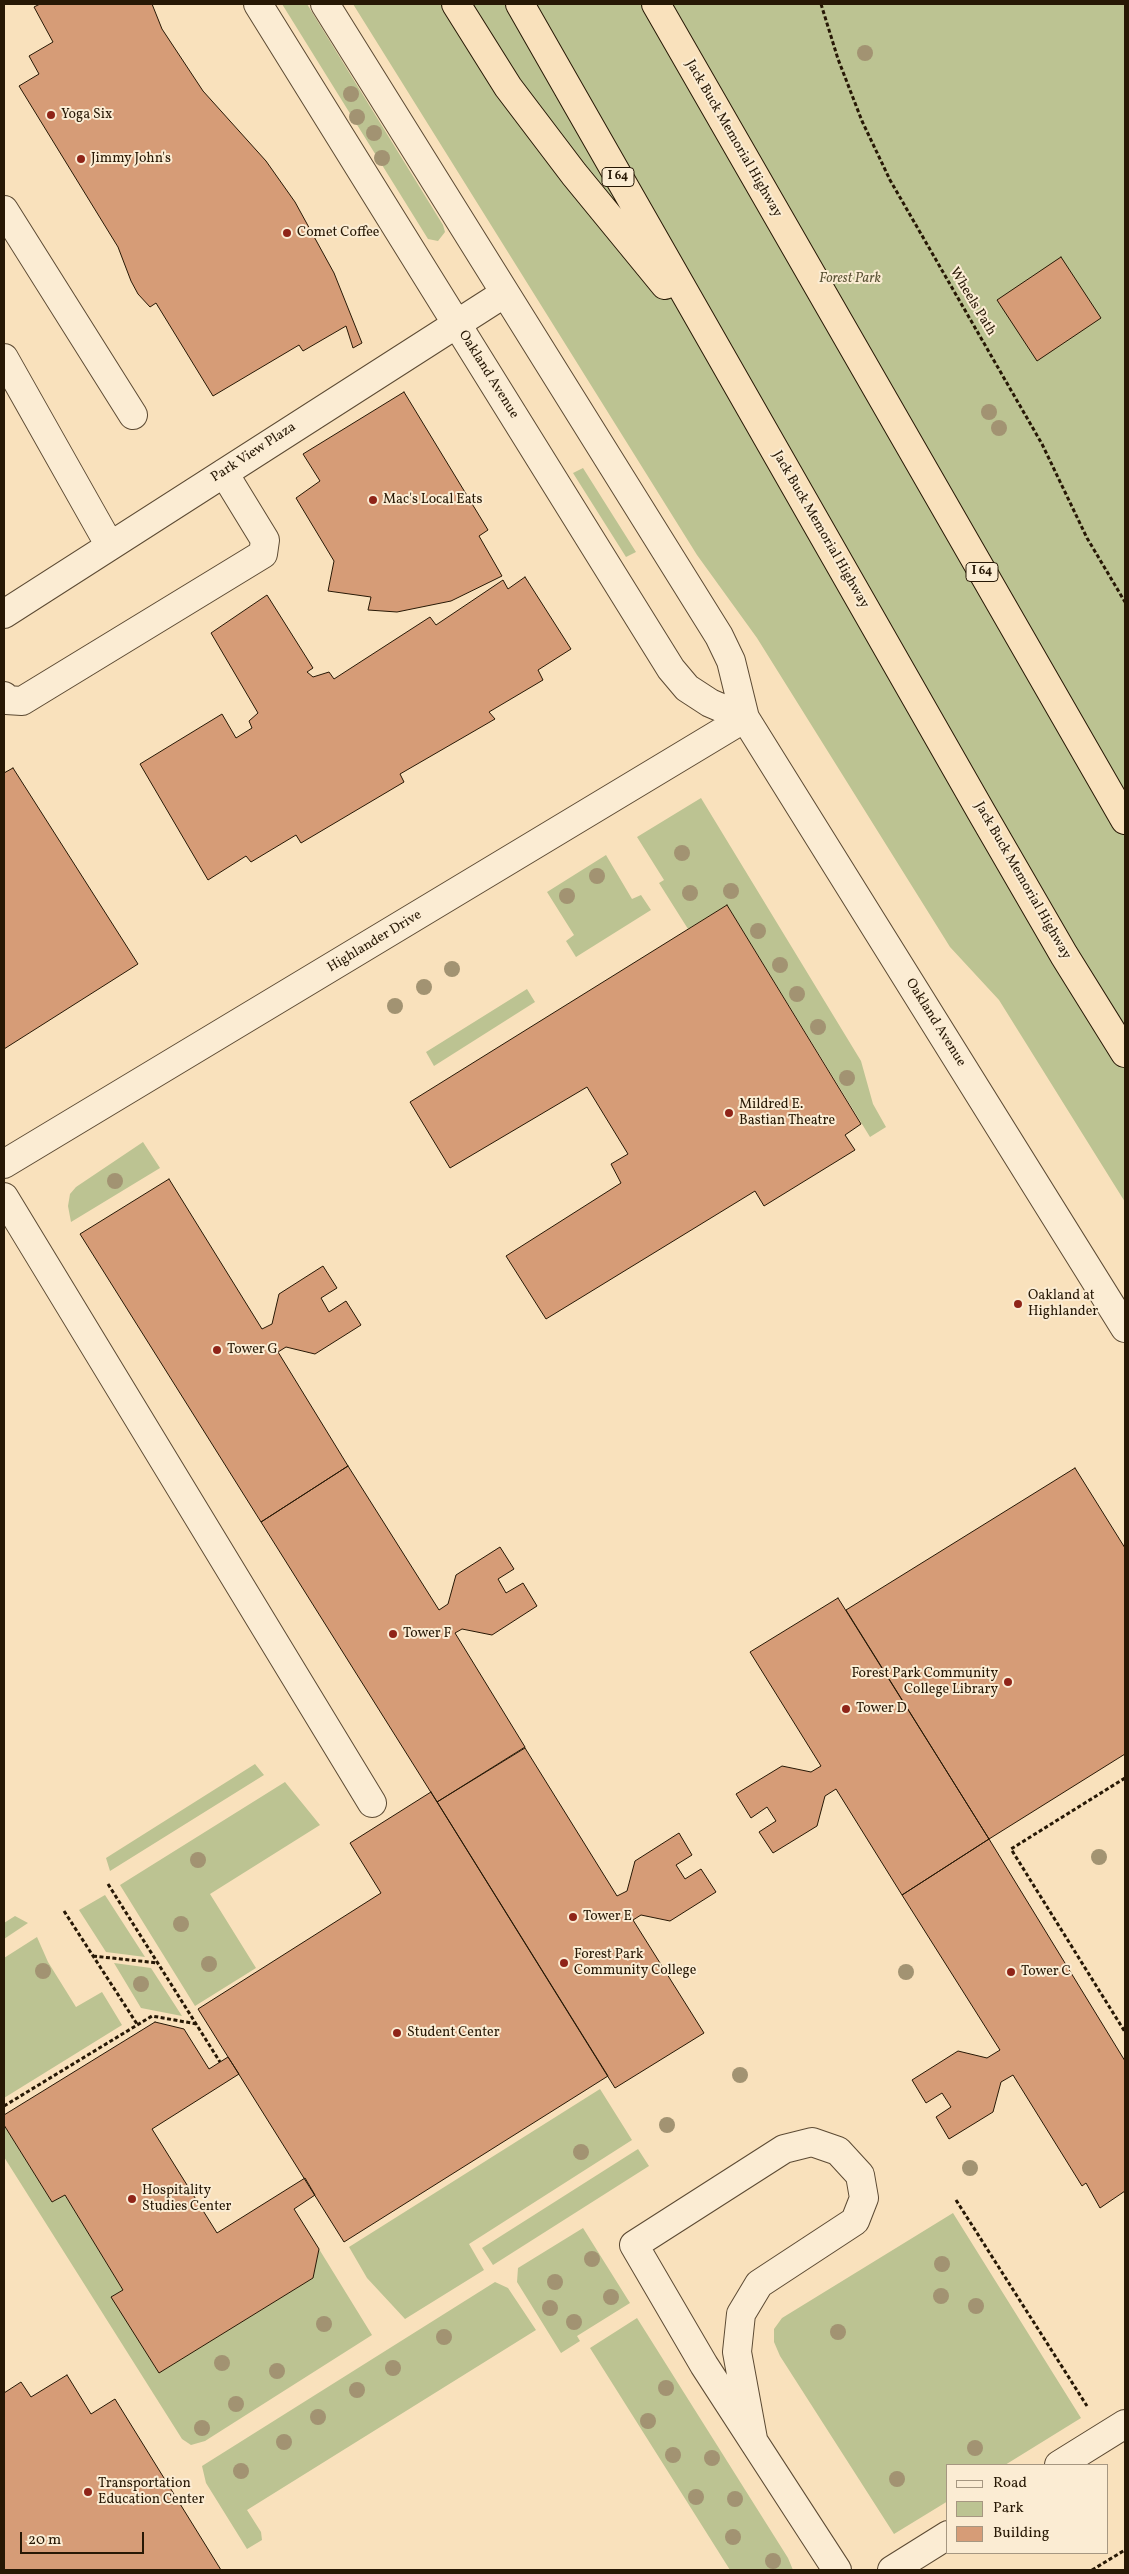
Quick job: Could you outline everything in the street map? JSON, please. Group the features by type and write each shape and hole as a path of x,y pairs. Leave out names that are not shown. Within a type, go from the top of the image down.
{"highway":[{"path":"456,4 508,87 550,142 718,349"},
{"name":"Jack Buck Memorial Highway","path":"520,4 1064,955 1125,1053"},
{"name":"Jack Buck Memorial Highway","path":"656,4 1125,820"}],"street":[{"name":"Oakland Avenue","path":"258,4 671,669 687,688 710,704 745,718"},
{"name":"Oakland Avenue","path":"325,4 719,636 731,661 745,718 1125,1328"},
{"path":"4,210 133,415"},
{"name":"Park View Plaza","path":"4,614 505,294"},
{"path":"4,358 110,546"},
{"path":"4,696 6,700 22,701 263,554 264,540 224,473"},
{"name":"Highlander Drive","path":"4,1164 745,718"},
{"path":"4,1197 372,1804"},
{"path":"753,2439 737,2352 741,2314 759,2284 854,2221 864,2198 860,2175 838,2151 812,2142 784,2149 634,2245 704,2365 837,2570"},
{"path":"1061,2464 1115,2430"},
{"path":"892,2570 946,2536"}],"path":[{"name":"Wheels Path","path":"821,4 838,59 858,112 890,180 1037,436 1087,538 1125,602"},
{"path":"1125,1778 1011,1849 1125,2032"},
{"path":"108,1884 220,2062"},
{"path":"64,1911 137,2024"},
{"path":"93,1956 158,1963"},
{"path":"4,2106 152,2016 197,2024"},
{"path":"956,2200 1115,2430"},
{"path":"1092,2570 1125,2550"}],"green space":[{"path":"282,4 307,4 443,225 445,232 438,241 428,239"},
{"name":"Forest Park","path":"353,4 1125,4 1125,1202 999,1000 950,947 757,638 697,555"},
{"path":"583,468 636,552 626,557 573,473"},
{"path":"701,798 861,1061 873,1104 886,1127 870,1137 727,905 688,929 659,883 664,880 637,837"},
{"path":"606,855 632,899 641,895 651,910 576,957 566,941 574,935 547,892"},
{"path":"527,989 535,1002 434,1066 426,1052"},
{"path":"143,1142 160,1168 71,1222 68,1206 70,1194 76,1187"},
{"path":"255,1764 264,1775 110,1871 106,1858"},
{"path":"285,1782 320,1825 210,1894 256,1968 195,2006 120,1885"},
{"path":"105,1895 145,1957 106,1952 79,1910"},
{"path":"15,1916 28,1923 4,1939 4,1923"},
{"path":"37,1937 48,1962 76,2007 102,1992 122,2025 4,2098 4,1958"},
{"path":"114,1963 151,1968 182,2016 141,2008"},
{"path":"600,2089 632,2140 469,2244 484,2270 405,2319 367,2278 349,2247"},
{"path":"4,2125 52,2202 65,2195 123,2290 112,2297 159,2373 313,2278 319,2249 372,2335 205,2441 191,2445 182,2439 4,2157"},
{"path":"638,2149 649,2166 493,2265 482,2248"},
{"path":"953,2213 1081,2418 1007,2464 946,2464 946,2502 894,2534 780,2356 774,2342 774,2329 782,2318"},
{"path":"583,2228 630,2303 577,2336 580,2341 561,2353 517,2282 518,2268"},
{"path":"495,2282 508,2288 536,2330 247,2510 261,2532 262,2540 247,2549 206,2483 202,2466"},
{"path":"637,2318 788,2558 793,2570 730,2570 590,2348"}],"building":[{"path":"40,4 152,4 162,29 203,91 266,161 295,202 334,273 362,343 353,348 346,326 303,351 299,345 213,396 156,303 150,307 138,294 118,247 19,86 39,74 29,56 53,42 34,7"},
{"path":"1061,257 1101,318 1037,361 997,300"},
{"path":"404,392 488,530 479,536 502,576 451,601 397,612 368,610 371,597 328,591 334,561 296,498 320,481 303,454"},
{"path":"525,577 571,649 538,670 543,680 489,712 495,719 400,774 404,782 301,843 296,835 251,862 246,856 208,880 140,764 222,714 236,738 252,728 249,721 258,713 211,633 267,595 313,668 307,672 313,677 329,672 334,679 430,617 436,625 503,580 508,589"},
{"path":"13,768 138,964 4,1049 4,773"},
{"name":"Mildred E. Bastian Theatre","path":"727,905 861,1124 845,1135 855,1150 764,1206 755,1191 546,1319 506,1256 621,1183 611,1164 628,1154 587,1087 450,1168 410,1102"},
{"name":"Tower G","path":"169,1179 262,1329 272,1324 279,1294 323,1266 337,1288 321,1298 329,1312 346,1301 361,1325 315,1354 286,1347 278,1352 348,1466 261,1522 80,1234"},
{"name":"Tower F","path":"348,1466 439,1610 448,1604 456,1575 500,1547 514,1569 498,1579 506,1593 523,1583 537,1606 492,1635 462,1629 455,1633 525,1747 437,1802 261,1522"},
{"name":"Forest Park Community College Library","path":"1075,1468 1125,1548 1125,1754 989,1839 846,1610"},
{"name":"Tower D","path":"838,1598 989,1839 902,1895 836,1789 825,1796 817,1826 773,1853 759,1832 776,1821 767,1807 751,1818 736,1794 782,1766 811,1772 821,1766 750,1652"},
{"name":"Tower E","path":"525,1748 617,1896 627,1891 635,1861 679,1833 692,1855 676,1865 685,1879 701,1869 716,1892 670,1921 641,1915 633,1920 704,2033 615,2088 437,1802"},
{"name":"Student Center","path":"431,1792 608,2076 344,2242 198,2009 381,1893 350,1843"},
{"name":"Tower C","path":"989,1839 1125,2061 1125,2191 1100,2208 1086,2183 1082,2186 1013,2075 1001,2082 993,2112 949,2139 936,2117 951,2107 942,2093 926,2103 912,2080 958,2051 987,2058 1000,2050 902,1895"},
{"name":"Hospitality Studies Center","path":"155,2022 184,2029 209,2069 228,2057 239,2074 152,2129 217,2233 305,2178 315,2195 294,2209 319,2249 313,2278 159,2373 111,2297 123,2290 65,2195 52,2202 4,2125 4,2115"},
{"name":"Transportation Education Center","path":"67,2375 91,2414 115,2399 221,2570 4,2570 4,2393 21,2382 31,2397"}],"place":[{"name":"Yoga Six","path":"51,115"},
{"name":"Jimmy John's","path":"81,159"},
{"name":"Comet Coffee","path":"287,233"},
{"name":"Mac's Local Eats","path":"373,500"},
{"name":"Mildred E. Bastian Theatre","path":"729,1113"},
{"name":"Oakland at Highlander","path":"1018,1304"},
{"name":"Tower G","path":"217,1350"},
{"name":"Tower F","path":"393,1634"},
{"name":"Forest Park Community College Library","path":"1008,1682"},
{"name":"Tower D","path":"846,1709"},
{"name":"Tower E","path":"573,1917"},
{"name":"Forest Park Community College","path":"564,1963"},
{"name":"Tower C","path":"1011,1972"},
{"name":"Student Center","path":"397,2033"},
{"name":"Hospitality Studies Center","path":"132,2199"},
{"name":"Transportation Education Center","path":"88,2492"}]}
